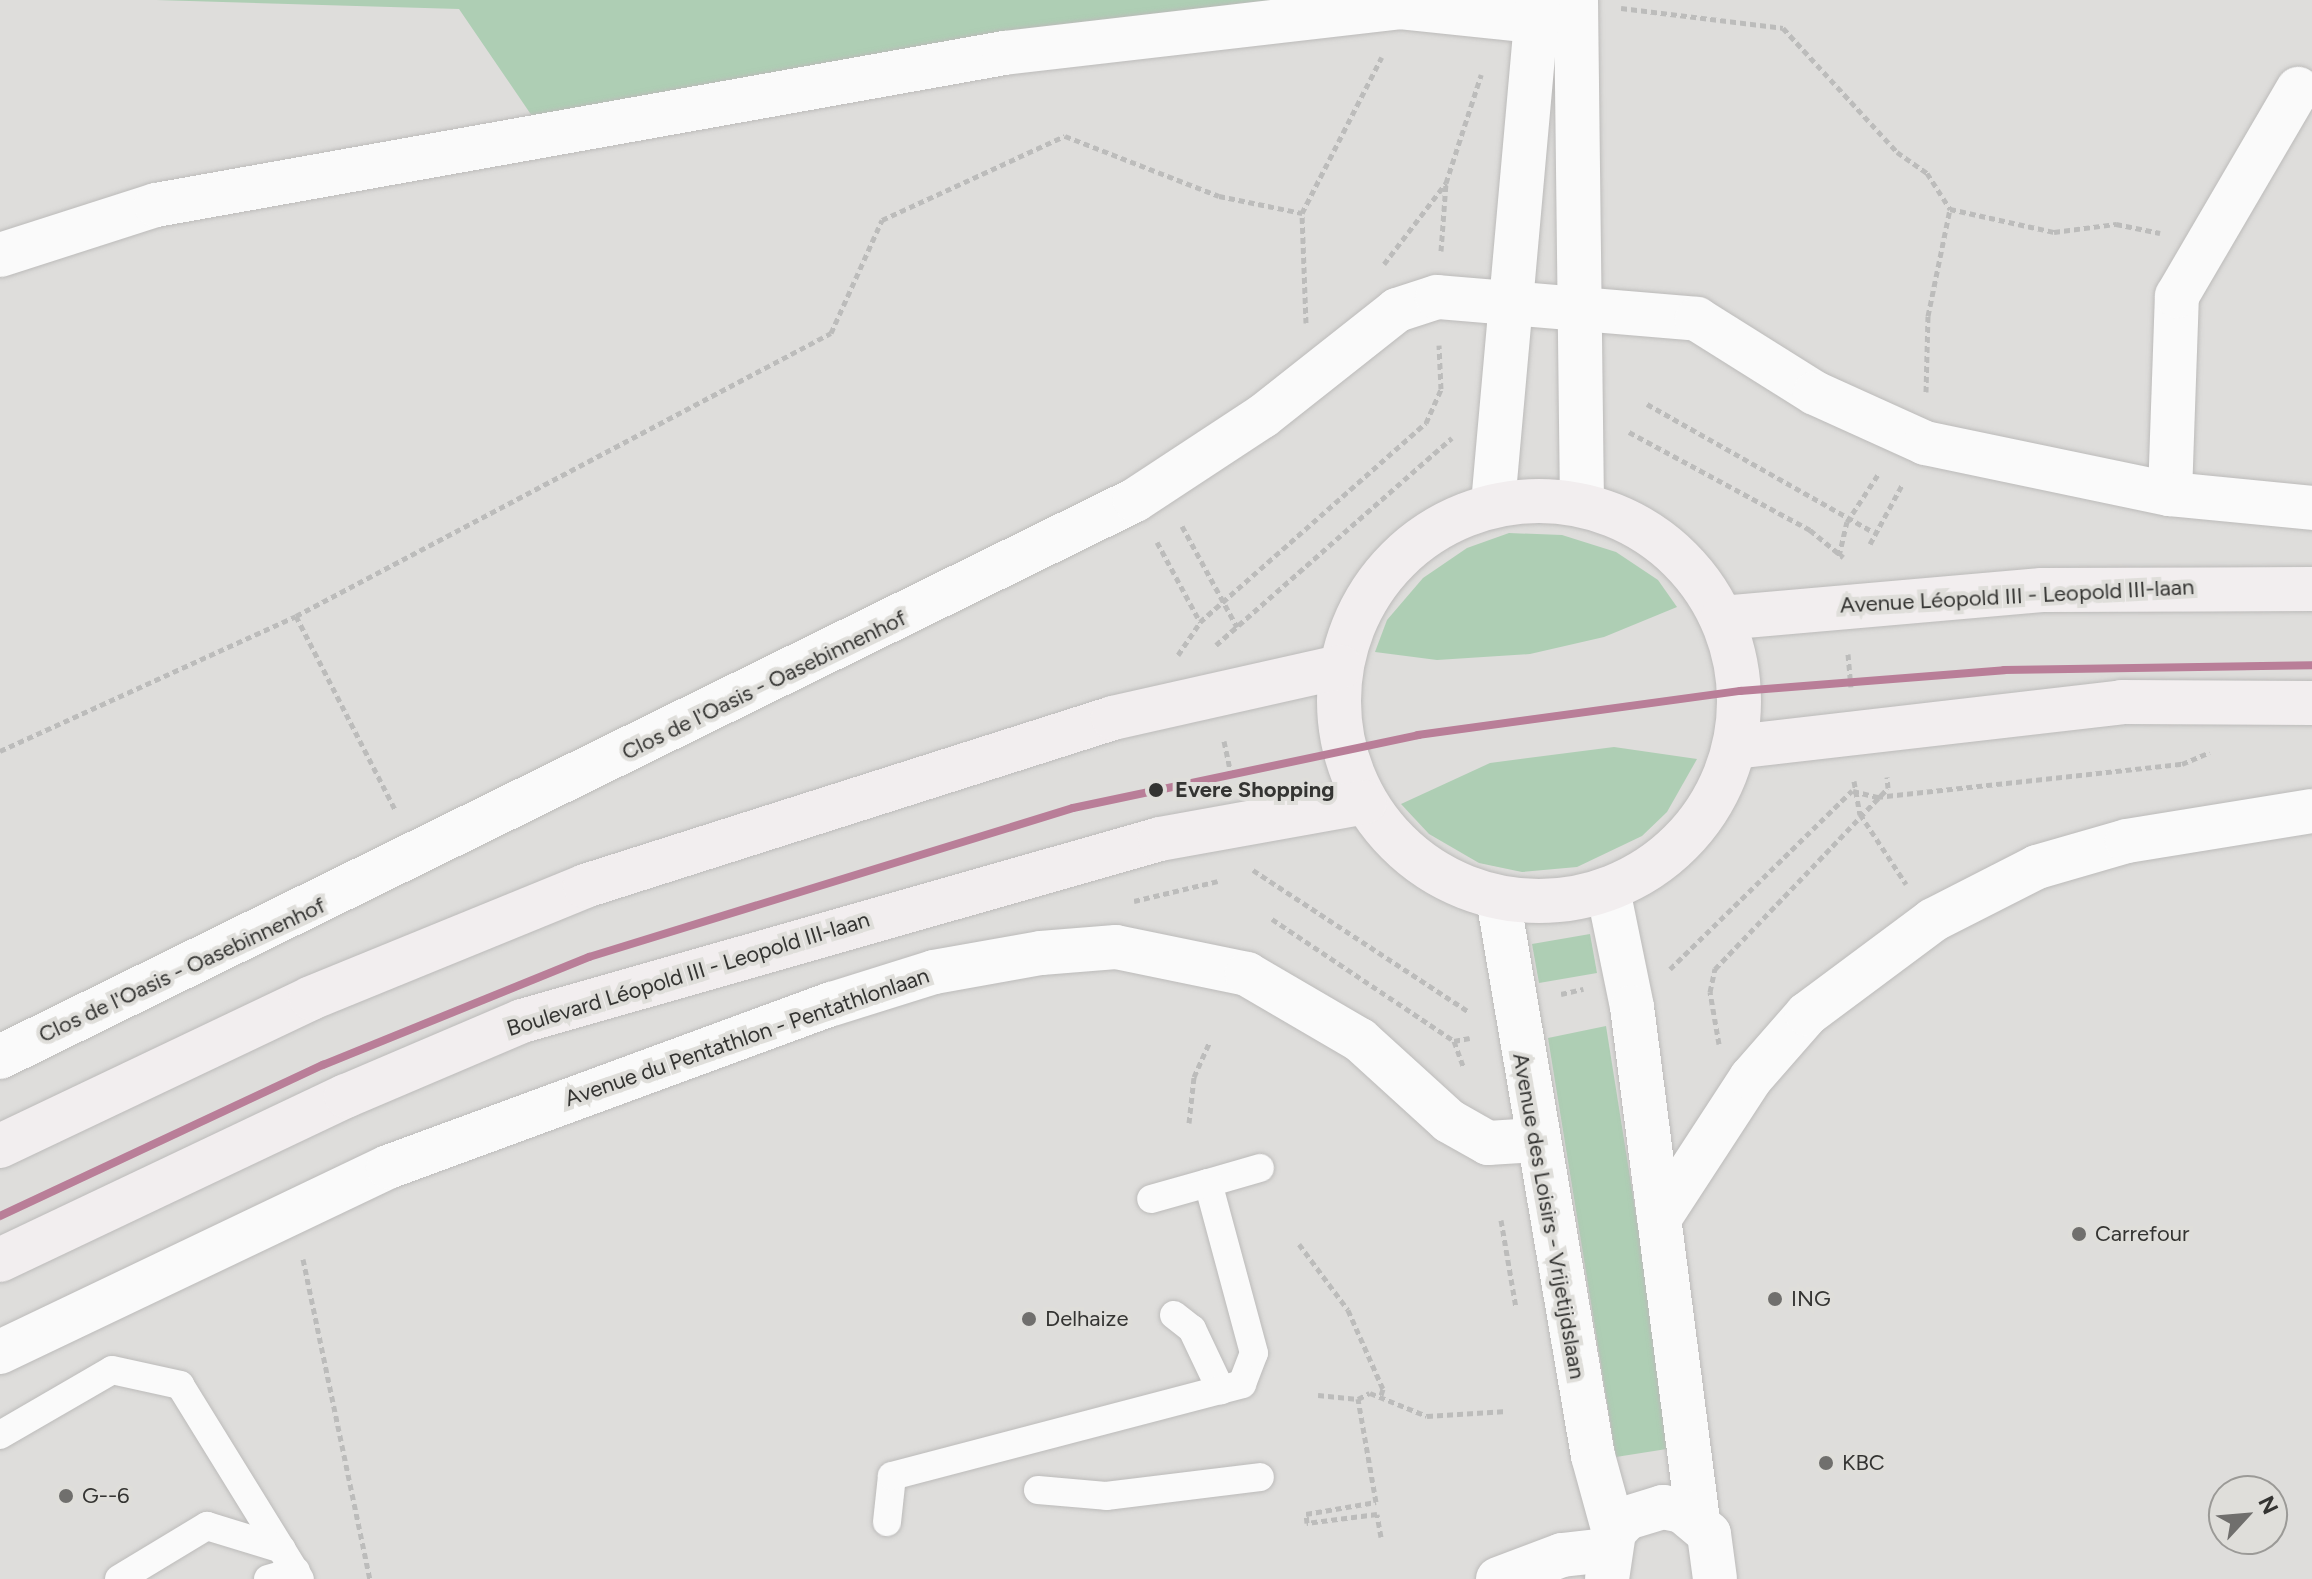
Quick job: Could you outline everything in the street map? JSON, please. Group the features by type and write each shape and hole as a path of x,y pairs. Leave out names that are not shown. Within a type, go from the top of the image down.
{"main road":[{"path":"1493,504 1582,504 1666,544 1699,578 1722,618 1740,691 1735,747 1717,794 1689,835 1652,867 1608,890 1554,902 1498,898 1445,879 1400,846 1365,802 1343,749 1340,667 1358,611 1392,563 1438,526 1493,504"},
{"name":"Avenue Léopold III - Leopold III-laan","path":"1722,618 1843,604 2181,586 2312,589"},
{"path":"0,1146 311,998 585,886 1113,718 1340,667"},
{"path":"1735,747 1870,746 2121,702 2312,703"},
{"name":"Boulevard Léopold III - Leopold III-laan","path":"0,1260 346,1096 522,1021 922,904 1241,823 1365,802"}],"street":[{"path":"0,255 156,205 606,121 1004,53 1400,7 1557,12"},
{"path":"1493,504 1506,301 1557,12"},
{"path":"1557,12 1582,310 1585,429 1582,504"},
{"path":"2170,494 2177,296 2298,89"},
{"name":"Clos de l'Oasis - Oasebinnenhof","path":"0,1057 418,855 1148,492 1397,310 1437,297 1697,319 1815,393 1914,438 2170,494 2312,508"},
{"path":"1661,1216 1751,1078 1807,1014 1933,920 2037,867 2127,841 2306,818"},
{"path":"1608,890 1627,981 1661,1216 1698,1521 1715,1551 1715,1579"},
{"name":"Avenue des Loisirs - Vrijetijdslaan","path":"1498,898 1512,1004 1609,1554"},
{"name":"Avenue du Pentathlon - Pentathlonlaan","path":"0,1352 292,1210 650,1067 934,972 1116,947 1247,974 1360,1040 1449,1121 1488,1143 1536,1140"},
{"path":"1498,1579 1562,1555 1609,1554 1645,1510 1673,1509 1698,1521"}],"lane":[{"path":"1151,1199 1260,1168"},
{"path":"887,1522 892,1476 1242,1384 1254,1353 1208,1183"},
{"path":"1174,1315 1192,1329 1221,1390"},
{"path":"0,1435 112,1370 180,1385 293,1566"},
{"path":"1038,1490 1106,1496 1260,1477"},
{"path":"119,1579 207,1526 293,1566"},
{"path":"268,1579 293,1566"}],"path":[{"path":"1306,329 1302,213 1372,82 1400,7"},
{"path":"1620,8 1783,28 1897,152 1927,173 1950,209 2012,226 2054,232 2116,224 2208,244"},
{"path":"1175,660 1200,622 1426,423 1441,389 1437,297 1446,183 1487,58"},
{"path":"0,751 296,616 831,333 882,220 1065,136 1219,196 1302,213"},
{"path":"1870,544 1914,438 1927,331 1950,209"},
{"path":"1647,404 1847,522 1873,532"},
{"path":"1498,426 1466,425 1212,648 1214,695 1253,871 1470,1012 1627,981 1676,967 1821,814 1852,791 1870,746"},
{"path":"1585,429 1637,433 1810,530 1838,557"},
{"path":"1721,1057 1710,992 1715,969 1888,788 1870,746 1843,604 1838,557 1847,522 1914,438"},
{"path":"1148,492 1237,627"},
{"path":"1148,492 1200,622"},
{"path":"296,616 418,855"},
{"path":"1852,791 1877,797 2182,764 2223,746"},
{"path":"1852,791 1860,814 1933,920"},
{"path":"1272,919 1454,1041 1470,1038"},
{"path":"1189,1123 1194,1077 1210,1041"},
{"path":"292,1210 370,1579"},
{"path":"1299,1244 1348,1310 1383,1389 1380,1398"},
{"path":"1318,1395 1344,1403 1380,1398 1427,1416 1507,1411"},
{"path":"1358,1399 1376,1502 1306,1514 1307,1523 1377,1514 1381,1537"}],"green space":[{"path":"156,0 1333,0 549,141 459,9"},
{"path":"1509,533 1562,535 1616,552 1658,580 1677,607 1604,637 1530,654 1437,660 1375,652 1387,620 1423,578 1467,548"},
{"path":"1614,747 1697,759 1667,812 1642,836 1577,867 1522,872 1479,863 1429,834 1401,804 1490,763"},
{"path":"1590,934 1597,973 1539,983 1532,944"},
{"path":"1606,1026 1673,1448 1616,1457 1548,1038"}],"transit line":[{"path":"0,1216 323,1065 589,957 1073,808 1418,735 1740,691 2004,670 2312,665"}],"place":[{"name":"Evere Shopping","path":"1156,790"},
{"name":"Carrefour","path":"2079,1234"},
{"name":"ING","path":"1775,1299"},
{"name":"Delhaize","path":"1029,1319"},
{"name":"KBC","path":"1826,1463"},
{"name":"G--6","path":"66,1496"}]}
